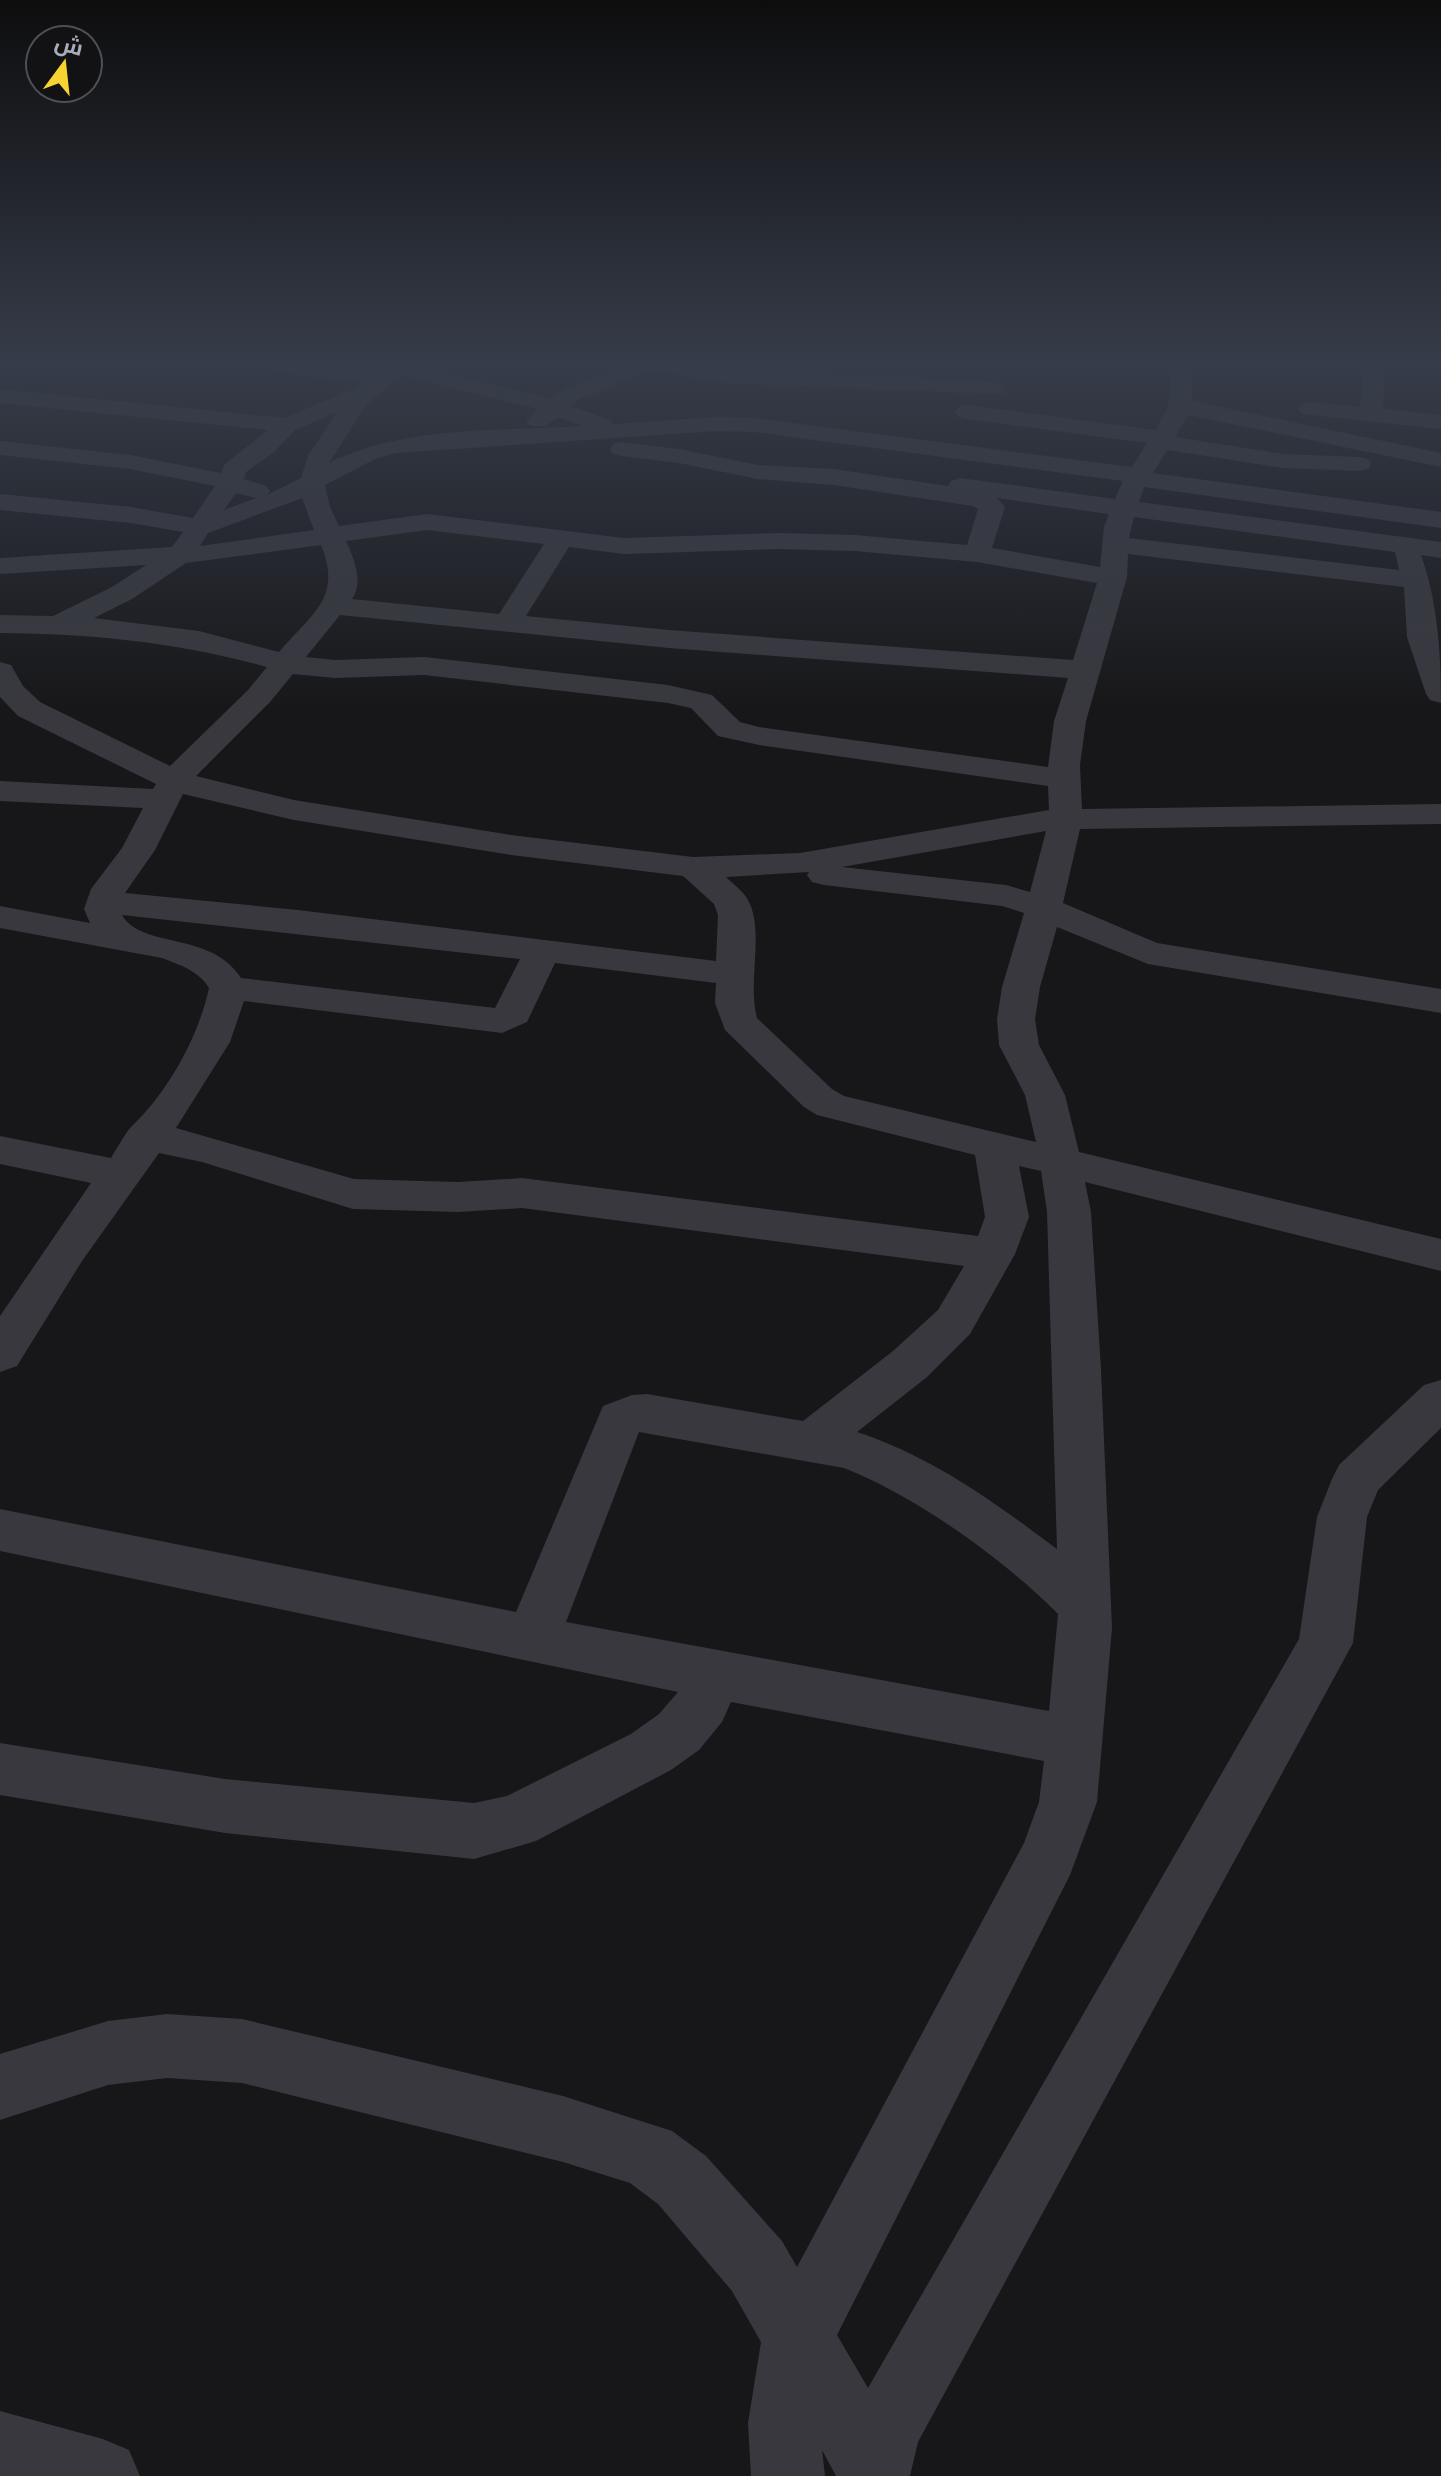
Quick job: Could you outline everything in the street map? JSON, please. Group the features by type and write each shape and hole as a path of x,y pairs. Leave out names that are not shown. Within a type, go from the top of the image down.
{"street":[{"path":"222,480 282,498"},
{"path":"130,941 109,925 102,909 109,889 138,850 169,790 259,696 334,606 345,585 332,536 314,494 316,480"},
{"path":"314,494 333,480"},
{"path":"860,480 1122,508 1441,550"},
{"path":"925,486 928,480"},
{"path":"788,2476 785,2407 798,2337 1049,1855 1068,1802 1085,1628 1069,1212 1045,1095 1019,1045 1016,1019 1021,987 1066,819 1065,779 1070,721 1113,577 1122,508 1136,480"},
{"path":"1389,480 1388,530 1412,563 1414,580 1431,609 1422,637 1441,694"},
{"path":"1392,480 1441,520"},
{"path":"169,790 80,734 18,700 0,670 24,643 122,593 180,555 231,482"},
{"path":"925,486 980,499 992,507 977,554"},
{"path":"0,502 131,515 202,527 282,498 314,494 427,522 624,546 814,541 977,554 1113,577"},
{"path":"0,566 180,555 427,522"},
{"path":"508,622 562,537"},
{"path":"1115,544 1414,580"},
{"path":"334,606 698,641 1084,670"},
{"path":"0,624 59,624 199,640 286,664 335,669 424,666 668,694 701,701 722,724 739,732 1065,779"},
{"path":"0,726 80,734"},
{"path":"0,791 90,793 169,790 511,845 693,867 800,863 1032,822 1066,819 1441,814"},
{"path":"693,867 730,900 736,915 734,1003 739,1022 818,1098 831,1106 1441,1255"},
{"path":"746,867 975,891 1044,908 1148,953 1441,1001"},
{"path":"104,902 298,921 734,974"},
{"path":"0,917 170,949 199,959 219,973 228,988 221,1019 202,1059 146,1136 0,1354"},
{"path":"228,988 502,1021 513,1014 542,951"},
{"path":"146,1136 207,1149 353,1194 458,1197 522,1193 993,1254"},
{"path":"811,1442 910,1364 954,1322 993,1254 1007,1217 994,1146"},
{"path":"0,1150 120,1174"},
{"path":"874,2473 884,2431 1326,1643 1342,1517 1357,1479 1441,1398"},
{"path":"532,1639 620,1419 647,1413 849,1449 886,1463 963,1507 1062,1583 1084,1605"},
{"path":"0,1530 532,1639 1075,1741"},
{"path":"0,1769 225,1806 474,1831 515,1822 651,1752 679,1732 702,1704 716,1675"},
{"path":"0,2087 108,2053 167,2046 242,2051 563,2129 648,2155 682,2180 757,2266 874,2473"},
{"path":"0,2448 103,2476"}]}
